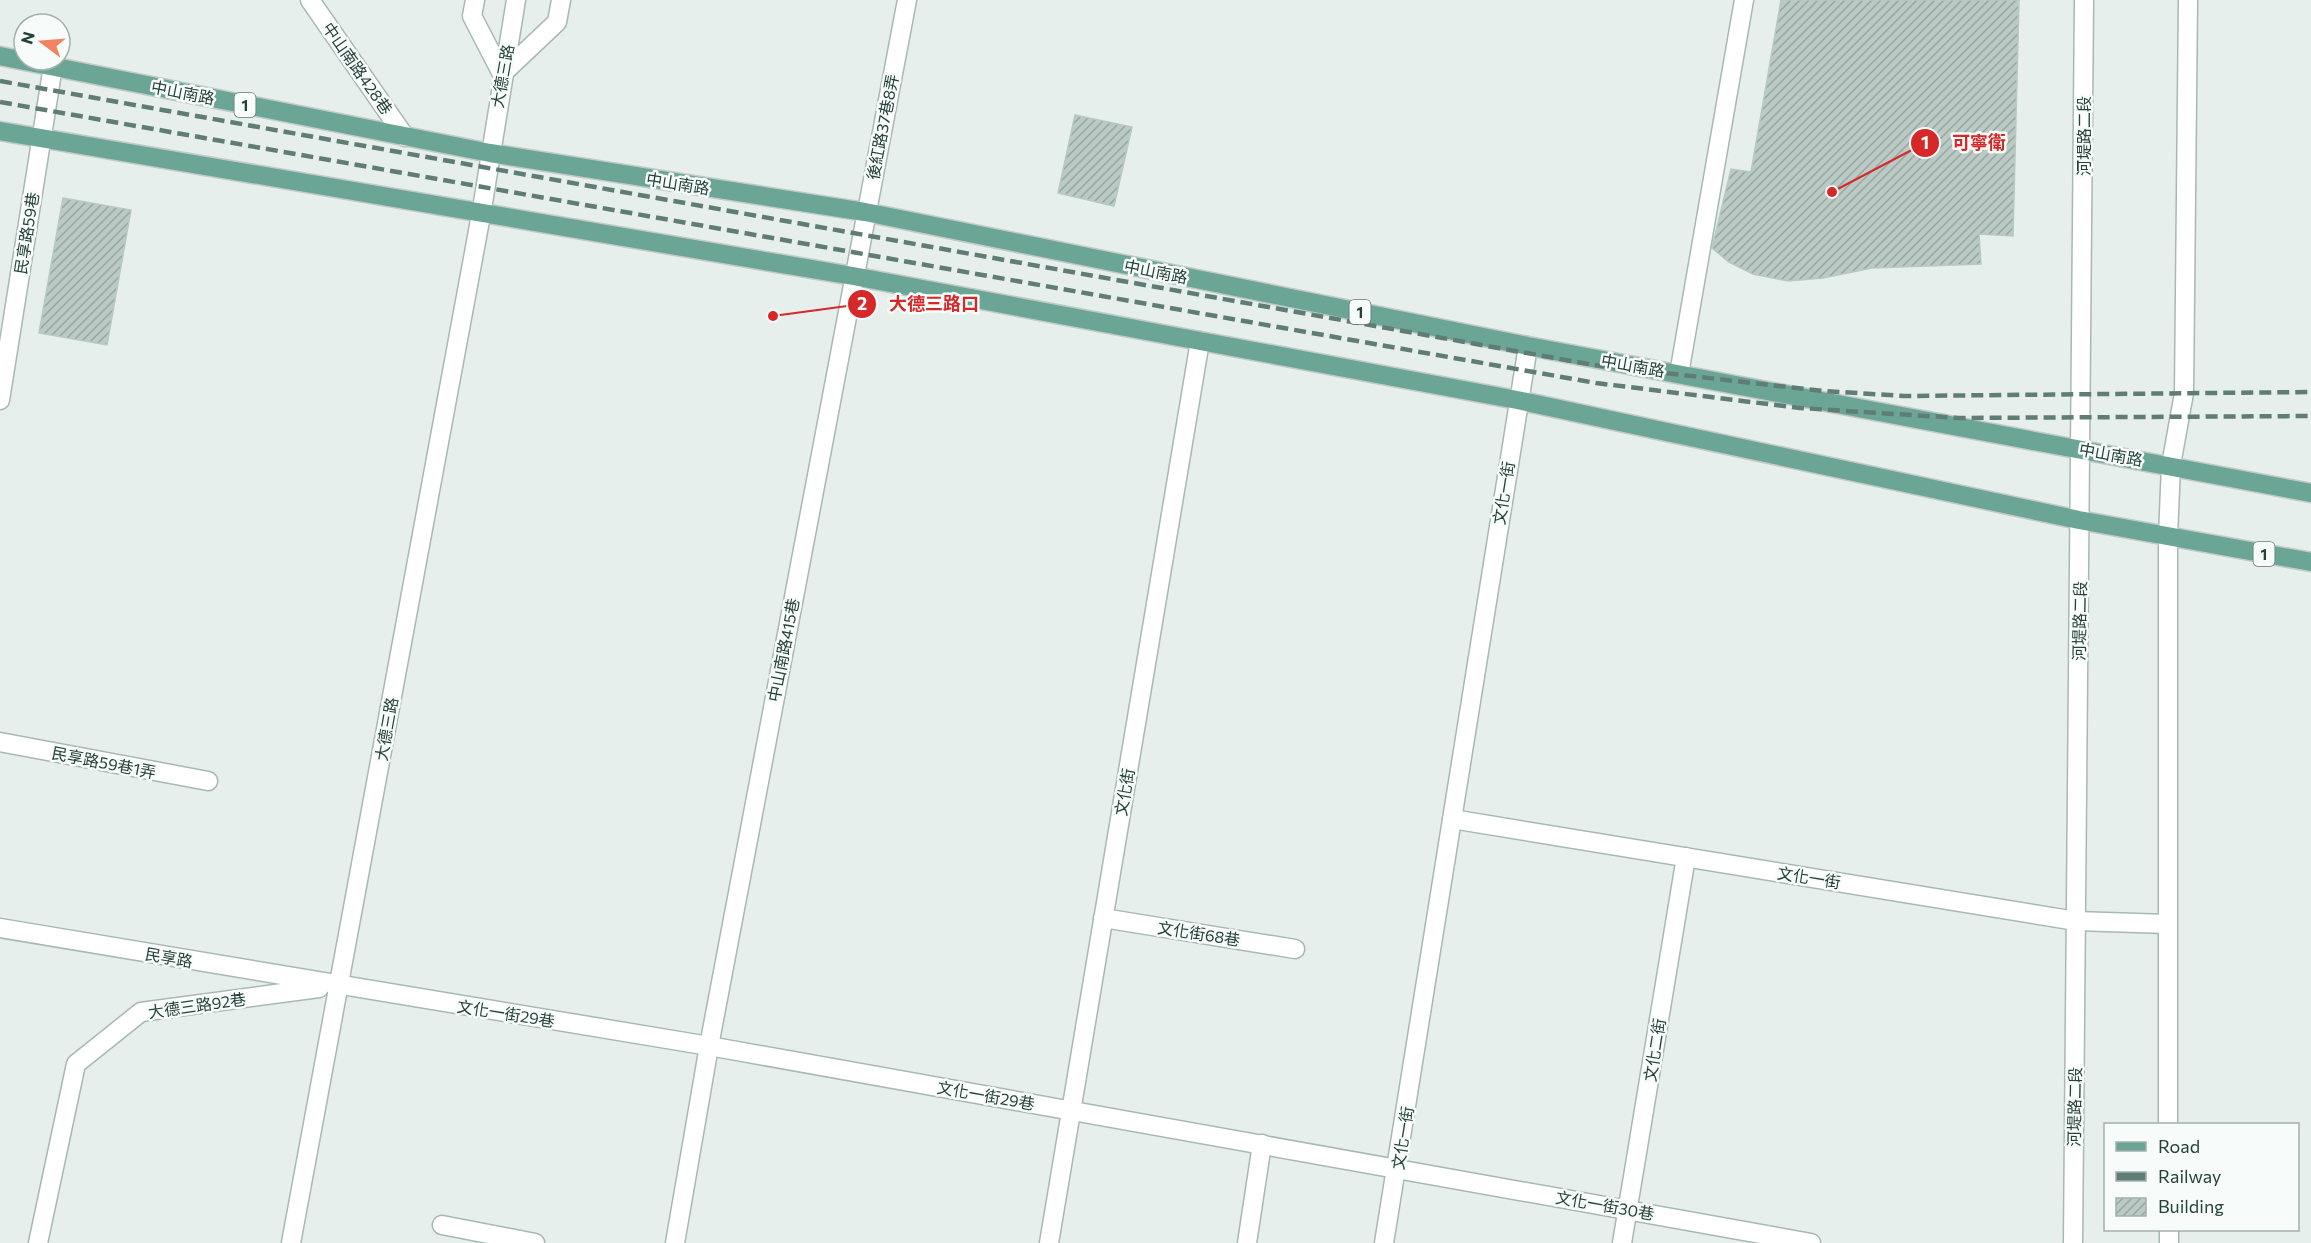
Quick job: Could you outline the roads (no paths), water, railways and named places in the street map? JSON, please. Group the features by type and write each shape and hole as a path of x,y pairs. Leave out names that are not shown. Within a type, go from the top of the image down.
{"main road":[{"name":"中山南路","path":"72,70 490,153 865,212 1528,346 2311,493"},
{"name":"1","path":"0,131 481,215 854,276 1517,400 2079,520 2311,562"}],"street":[{"name":"中山南路428巷","path":"310,0 405,137"},
{"path":"475,0 472,16 502,74 557,22 561,0"},
{"name":"大德三路","path":"291,1243 481,215 502,74 516,0"},
{"name":"後紅路37巷8弄","path":"858,254 907,0"},
{"path":"1678,374 1744,0"},
{"name":"河堤路二段","path":"2073,1243 2084,0"},
{"path":"2168,1123 2168,537 2171,465 2184,393 2188,0"},
{"name":"民享路59巷","path":"0,400 52,72"},
{"name":"中山南路415巷","path":"709,1046 858,254"},
{"name":"文化街","path":"1049,1243 1200,341"},
{"name":"文化一街","path":"1384,1243 1517,400 1528,346"},
{"name":"民享路59巷1弄","path":"0,742 208,781"},
{"name":"文化一街","path":"1452,819 2076,921 2167,924"},
{"name":"文化二街","path":"1622,1243 1686,857"},
{"name":"文化街68巷","path":"1103,918 1295,949"},
{"name":"民享路","path":"0,928 339,985"},
{"name":"文化一街29巷","path":"339,985 709,1046 1397,1168"},
{"name":"大德三路92巷","path":"38,1243 76,1064 141,1012 339,985"},
{"path":"675,1243 709,1046"},
{"path":"1247,1243 1262,1144"},
{"name":"文化一街30巷","path":"1397,1168 1812,1243"},
{"path":"442,1225 535,1243"}],"railway":[{"path":"0,81 1594,365 1823,391 1905,396 2311,392"},
{"path":"0,102 1596,383 1800,408 1959,418 2311,416"}],"place":[{"name":"可寧衛","path":"1832,192"},
{"name":"大德三路口","path":"773,316"}]}
